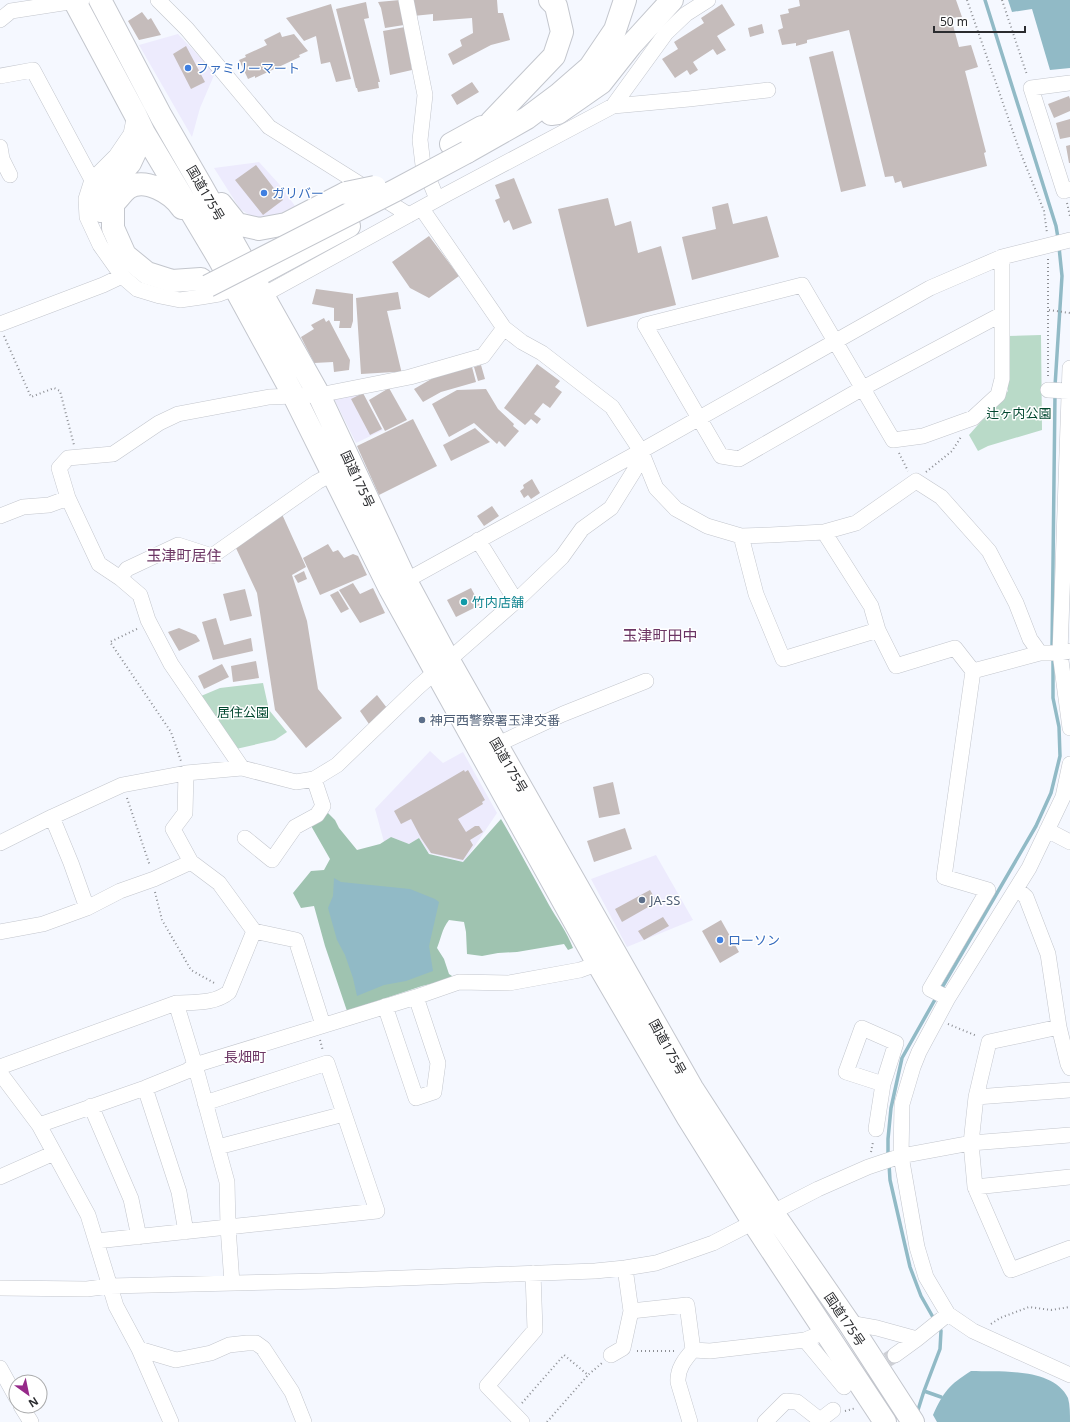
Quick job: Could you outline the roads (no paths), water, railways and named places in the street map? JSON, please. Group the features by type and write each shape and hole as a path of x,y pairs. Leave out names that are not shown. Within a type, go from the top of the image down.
{"highway":[{"name":"国道175号","path":"77,0 144,133 218,257 249,292 319,395 398,585"},
{"name":"国道175号","path":"100,0 161,116 202,186 294,396 332,474 398,585 608,960 773,1213 849,1323 911,1418"},
{"path":"249,292 349,226 396,190 459,148 491,122 554,56 562,32 556,6 550,0"},
{"path":"491,122 521,107 550,86 578,62 596,37 610,0"},
{"path":"218,257 202,240 180,205 166,192 144,184 129,188 113,204 113,228 125,255 148,273 172,280 205,282 277,240 375,187 527,118 560,94 590,67 615,30 625,0"},
{"path":"527,118 558,112 601,83 631,45 672,0"},
{"path":"144,133 130,163 106,189 99,219 108,243 117,260 131,275 148,286 187,291 396,190"},
{"path":"202,186 224,207 237,224 259,229 286,224 346,193 375,187"},
{"name":"国道175号","path":"442,665 498,744 688,1118 753,1222 814,1336 884,1422"}],"street":[{"path":"0,20 11,11 77,0"},
{"path":"158,0 187,29 269,127 416,212 504,328 522,342 542,353 612,407 641,451 656,488 676,509 707,526 741,536 770,536 824,532 856,523 916,481 941,496 990,551 1016,603 1030,639 1040,653"},
{"path":"406,0 425,95 420,140 423,165 437,200"},
{"path":"613,106 666,33 686,14 708,0"},
{"path":"0,76 33,70 92,180"},
{"path":"1070,83 1031,88 1064,191 1070,189"},
{"path":"135,114 131,134 116,156 92,180 86,199 87,217 100,245 122,276 137,289 180,300 219,294 249,292 416,212 613,106 768,90"},
{"path":"0,147 2,159 10,175"},
{"path":"398,585 641,451 930,288 1002,257 1070,240"},
{"path":"1002,257 1002,314 1002,380 998,395 973,418 923,436 892,440 864,388 835,342 802,284 645,325 721,456 739,459 864,388 1002,314"},
{"path":"2,329 122,276"},
{"path":"242,768 171,664 148,620 140,595 120,578 99,564 68,498 60,468 68,458 114,454 160,423 178,414 270,397 319,395 410,377 483,356 504,328"},
{"path":"1070,368 1065,652 1070,728"},
{"path":"1048,390 1069,391"},
{"path":"0,843 122,785 186,773 242,768 296,782 314,780 338,765 417,688 516,601 562,557 582,529 611,508 634,471 641,451"},
{"path":"120,578 127,569 178,545 212,556 317,482 332,474"},
{"path":"0,516 23,507 49,505 68,498"},
{"path":"824,532 871,606 878,630 896,666 955,648 973,671 944,877 988,890 1026,897 1048,954 1059,1027 1070,1068"},
{"path":"741,536 756,594 783,659 878,630"},
{"path":"478,540 516,601"},
{"path":"973,671 1040,653 1065,652"},
{"path":"498,744 563,714 646,681"},
{"path":"1070,764 1063,797 1029,868 948,998 919,1052 913,1066 902,1104 901,1156 917,1247 926,1276 948,1314 977,1333 1070,1376"},
{"path":"186,773 185,813 173,830 191,862 219,883 254,931 296,940 320,1027"},
{"path":"245,838 272,860 295,827 317,815 324,806 314,780"},
{"path":"52,817 72,863 87,908"},
{"path":"1047,830 1070,842"},
{"path":"0,932 43,924 87,908 120,891 154,879 191,862"},
{"path":"948,998 930,989 988,890"},
{"path":"0,1067 176,1003 216,1000 224,997 229,992 254,931"},
{"path":"39,1125 145,1088 188,1071 195,1065 416,997 459,982 509,983 580,970 608,960"},
{"path":"385,1006 416,1098 434,1092 438,1063 416,997"},
{"path":"176,1003 195,1065 227,1182 228,1227 232,1283"},
{"path":"1059,1027 989,1042 976,1097 971,1142 975,1187 1011,1270 1070,1248"},
{"path":"883,1084 846,1072 862,1028 919,1052"},
{"path":"876,1129 883,1084 896,1043"},
{"path":"96,1241 377,1211 327,1063 205,1103"},
{"path":"0,1073 39,1125 88,1215 116,1306 139,1349 171,1422"},
{"path":"145,1088 179,1192 186,1232"},
{"path":"976,1097 1070,1090"},
{"path":"92,1106 131,1199 139,1237"},
{"path":"218,1147 344,1114"},
{"path":"0,1288 87,1289 110,1286 533,1273 624,1268 656,1263 713,1243 818,1189 868,1167 901,1156 971,1142 1070,1135"},
{"path":"0,1177 54,1153"},
{"path":"975,1187 1070,1177"},
{"path":"617,1351 631,1312 624,1268"},
{"path":"518,1418 487,1386 535,1330 533,1273"},
{"path":"631,1312 687,1305 693,1350"},
{"path":"895,1355 948,1314"},
{"path":"849,1323 877,1328 917,1339"},
{"path":"690,1422 678,1382 678,1376 684,1360 693,1350 710,1350 814,1336 844,1387"},
{"path":"139,1349 176,1360 211,1353 229,1345 256,1343 263,1348 292,1392 304,1422"},
{"path":"0,1368 8,1382"},
{"path":"766,1422 786,1401 797,1402 820,1420 833,1410"}],"water":[{"path":"1008,0 1070,0 1070,68 1050,70 1032,9 1012,12"},
{"path":"334,878 341,882 410,889 439,902 429,946 433,971 406,981 384,985 357,996 353,978 345,955 337,940 328,908 333,896"},
{"path":"971,1371 1024,1373 1038,1376 1050,1381 1061,1388 1068,1398 1070,1407 1070,1422 937,1422 933,1415 944,1394 957,1380"}],"waterway":[{"path":"985,0 1056,226 1058,238"},
{"path":"1055,386 1062,276 1059,247"},
{"path":"1052,650 1055,394"},
{"path":"940,991 1036,826 1051,793 1060,756 1059,727 1053,698 1053,656"},
{"path":"888,1155 891,1108 902,1058 937,996"},
{"path":"889,1164 890,1180 910,1267 921,1296 934,1319"},
{"path":"917,1413 940,1349 941,1331 939,1326"},
{"path":"924,1391 941,1397"}],"tunnel":[{"path":"848,1384 895,1355"}],"place":[{"name":"ファミリーマート","path":"188,68"},
{"name":"ガリバー","path":"264,193"},
{"name":"竹内店舗","path":"464,602"},
{"name":"神戸西警察署玉津交番","path":"422,720"},
{"name":"JA-SS","path":"642,900"},
{"name":"ローソン","path":"720,940"}],"district":[{"name":"玉津町居住","path":"184,555"},
{"name":"玉津町田中","path":"660,635"},
{"name":"長畑町","path":"245,1056"}],"park label":[{"name":"辻ヶ内公園","path":"1019,413"},
{"name":"居住公園","path":"243,712"}]}
